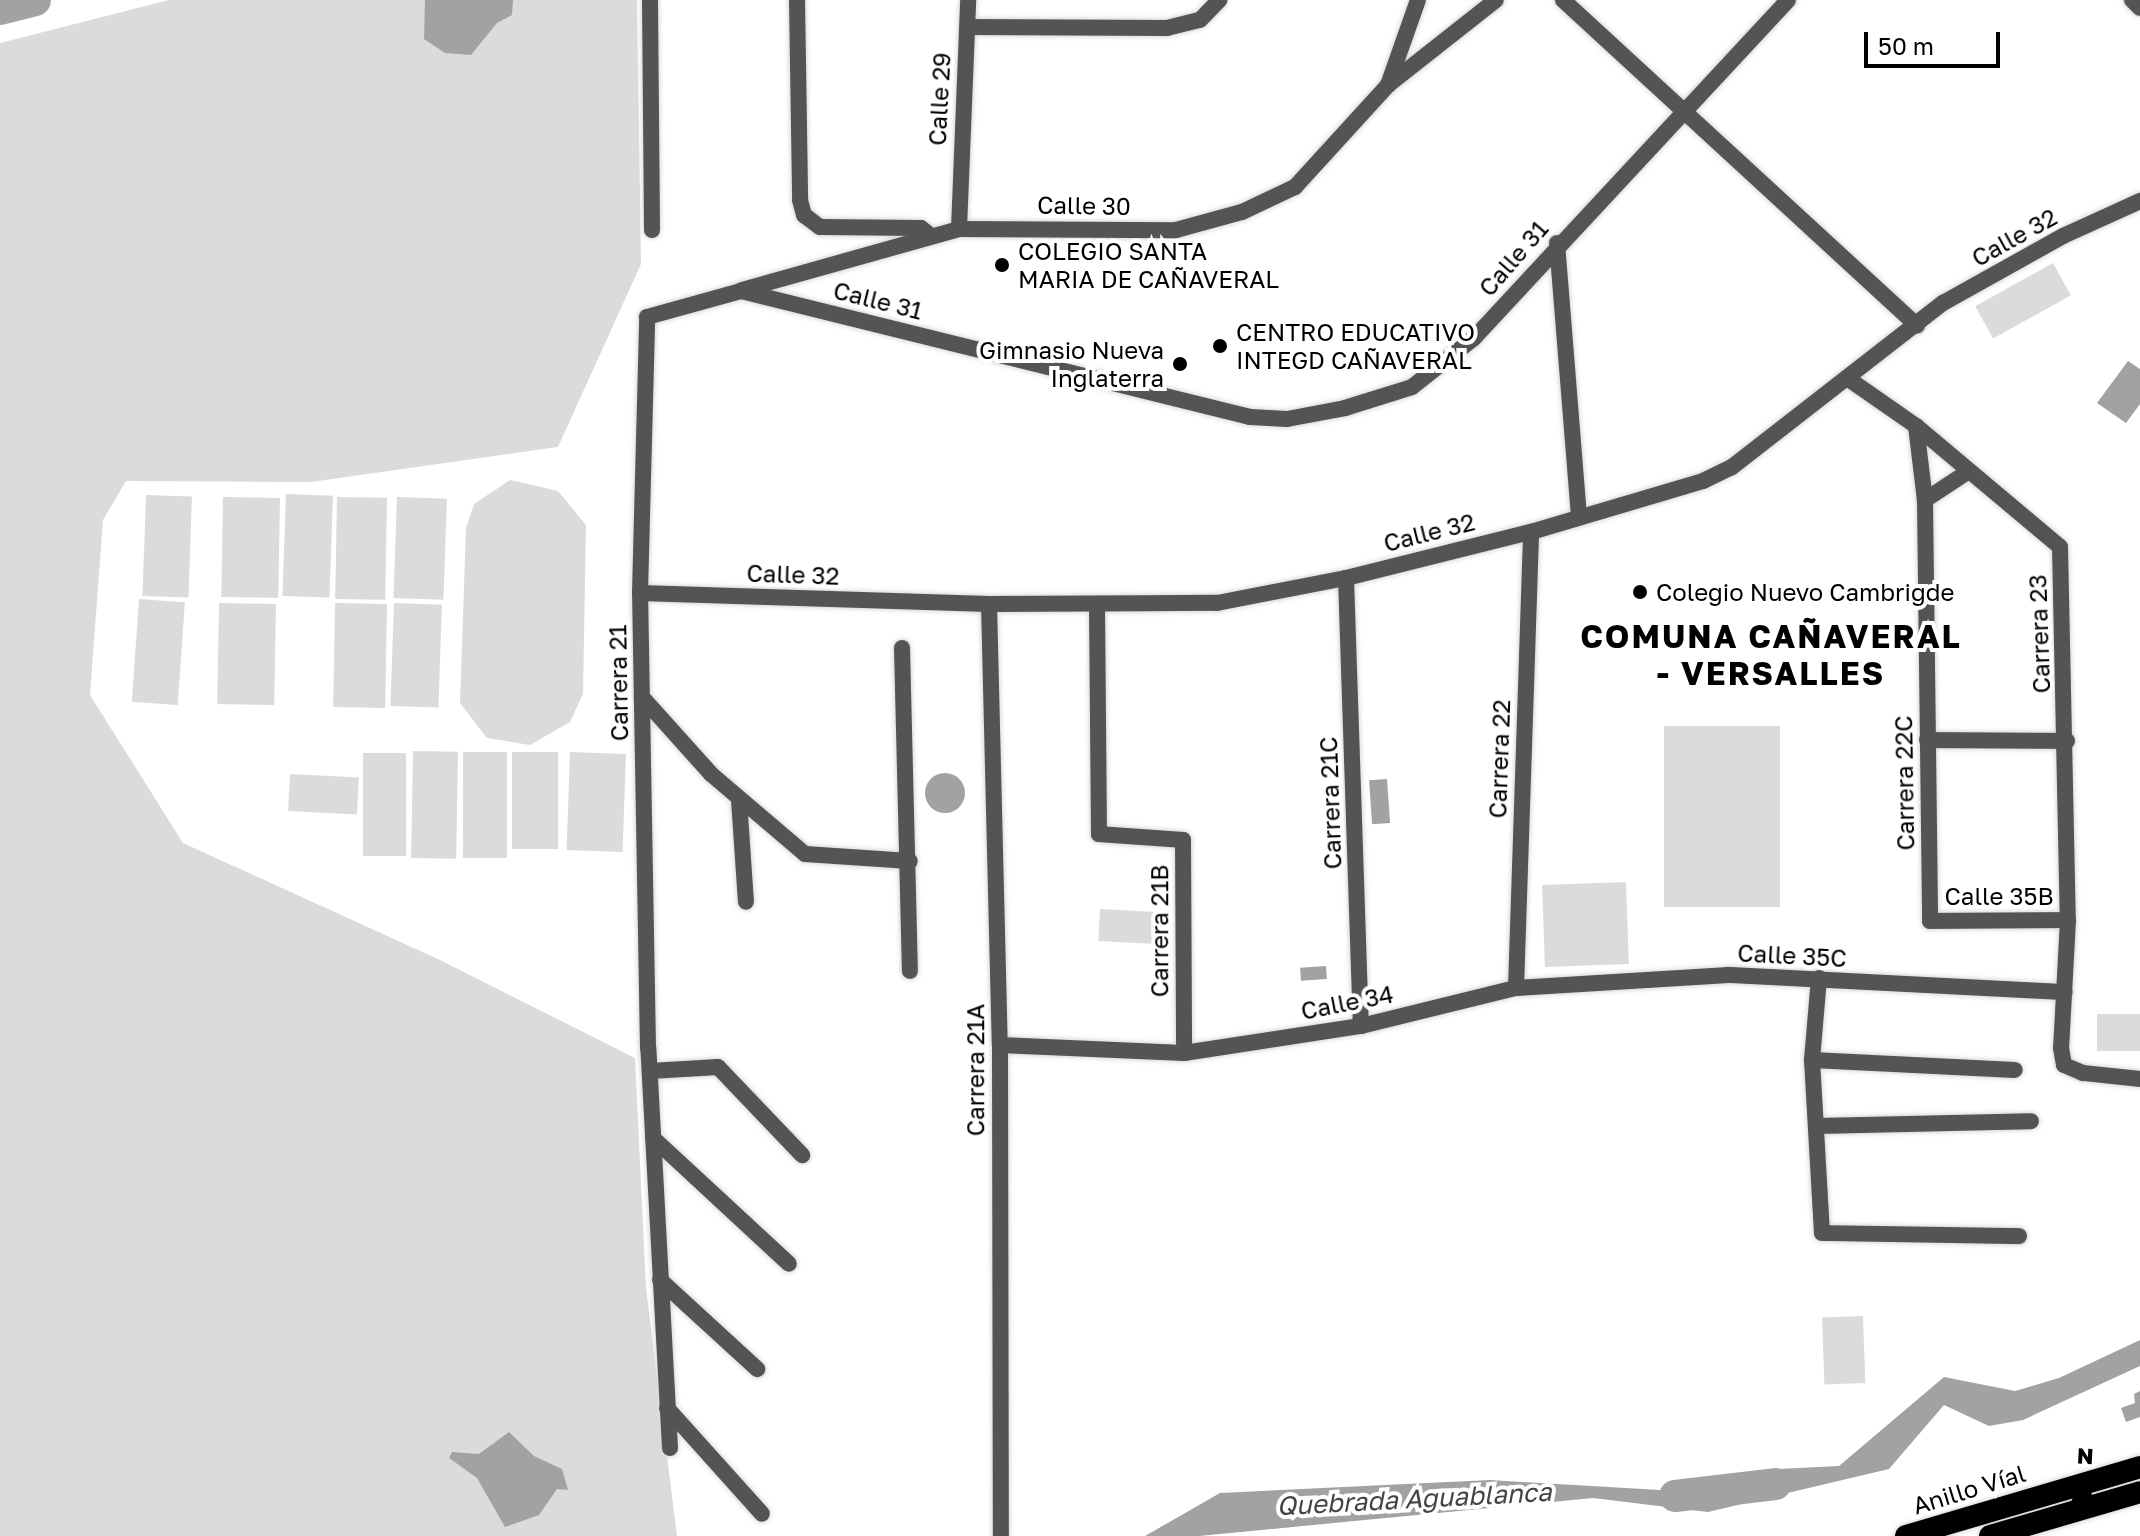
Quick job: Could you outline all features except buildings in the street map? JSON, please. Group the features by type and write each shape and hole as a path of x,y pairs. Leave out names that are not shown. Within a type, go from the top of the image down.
{"highway":[{"name":"Anillo Víal","path":"1906,1536 2140,1467"},
{"path":"1990,1536 2140,1492"}],"street":[{"path":"650,0 652,230"},
{"path":"797,0 800,200 804,215 820,227 921,228 930,235"},
{"path":"968,0 968,27"},
{"name":"Calle 29","path":"959,229 962,78 968,27 1167,28 1200,20 1219,0"},
{"name":"Calle 30","path":"647,317 959,229 1176,230 1242,212 1295,187 1388,85 1418,0"},
{"path":"1388,85 1496,0"},
{"path":"1563,0 1680,112 1917,325"},
{"name":"Calle 31","path":"741,291 1250,417 1287,419 1345,408 1412,387 1474,338 1557,243 1788,0"},
{"path":"2132,0 2140,8"},
{"name":"Calle 32","path":"640,593 1097,606 1217,603 1346,578 1531,532 1579,515 1703,481 1732,467 1943,303 2063,236 2140,201"},
{"path":"1557,243 1579,515"},
{"name":"Carrera 21","path":"647,317 640,593 648,1048 670,1448"},
{"name":"Carrera 23","path":"1847,378 1916,426 1966,473 2060,547 2067,741 2068,920 2064,1065 2083,1073 2140,1079"},
{"name":"Carrera 22C","path":"1916,426 1925,500 1930,921"},
{"path":"1925,500 1966,473"},
{"name":"Carrera 22","path":"1516,988 1531,532"},
{"name":"Carrera 21C","path":"1346,578 1361,1026"},
{"name":"Carrera 21A","path":"989,604 1000,1045 1001,1536"},
{"name":"Carrera 21B","path":"1097,606 1099,834 1183,840 1184,1053"},
{"path":"902,648 910,861 910,971"},
{"path":"642,697 739,800 805,854 830,860 910,861"},
{"path":"1927,740 2067,741"},
{"path":"739,800 746,902"},
{"name":"Calle 35B","path":"1930,921 2068,920"},
{"name":"Calle 35C","path":"1516,988 1729,975 2065,992"},
{"path":"1819,978 1812,1060 1822,1233 2019,1236"},
{"name":"Calle 34","path":"1184,1053 1361,1026 1516,988"},
{"path":"1000,1045 1184,1053"},
{"path":"1812,1060 2015,1070"},
{"path":"650,1071 718,1067 802,1155"},
{"path":"1817,1126 2031,1121"},
{"path":"653,1138 789,1264"},
{"path":"660,1280 757,1369"},
{"path":"667,1408 762,1514"}],"shaded area":[{"path":"169,0 637,0 641,264 558,447 311,482 126,481 103,520 90,695 183,843 440,960 635,1058 646,1288 677,1536 0,1536 0,43"},
{"path":"2053,263 2071,295 1993,339 1975,306"},
{"path":"510,480 558,491 586,525 583,694 570,722 530,745 487,738 460,703 466,528 474,504"},
{"path":"286,494 333,496 329,598 282,596"},
{"path":"146,495 192,497 188,598 142,596"},
{"path":"223,497 280,498 278,598 221,597"},
{"path":"337,497 387,498 385,600 335,599"},
{"path":"397,497 447,499 443,600 393,598"},
{"path":"139,599 185,602 178,705 132,702"},
{"path":"219,603 276,604 274,705 217,704"},
{"path":"335,603 387,604 385,708 333,707"},
{"path":"394,603 442,605 438,708 390,706"},
{"path":"1664,726 1780,726 1780,907 1664,907"},
{"path":"413,751 458,752 456,859 411,858"},
{"path":"463,752 507,752 507,858 463,858"},
{"path":"512,752 558,752 558,849 512,849"},
{"path":"570,752 626,754 623,852 567,850"},
{"path":"363,753 406,753 406,856 363,856"},
{"path":"290,774 359,778 357,815 288,811"},
{"path":"1626,882 1629,964 1545,967 1542,885"},
{"path":"1100,909 1167,913 1165,944 1098,941"},
{"path":"2097,1014 2140,1014 2140,1051 2097,1051"},
{"path":"1863,1316 1865,1383 1824,1384 1822,1317"}],"water":[{"path":"425,0 513,0 512,15 497,23 471,55 445,53 424,39"},
{"path":"2128,361 2140,369 2140,404 2126,423 2097,403"},
{"path":"945,773 959,779 965,793 959,807 945,813 931,807 925,793 931,779"},
{"path":"1387,779 1390,823 1372,824 1369,780"},
{"path":"1326,966 1327,979 1301,981 1300,968"},
{"path":"2140,1340 2140,1366 2023,1420 1989,1426 1944,1405 1889,1469 1708,1512 1593,1498 1199,1536 1145,1536 1220,1493 1490,1480 1727,1494 1778,1469 1839,1466 1944,1377 2015,1391 2059,1378"},
{"path":"2140,1391 2140,1417 2126,1422 2121,1408 2135,1403 2134,1394"},
{"path":"509,1432 534,1456 562,1469 568,1490 557,1489 539,1515 505,1527 477,1478 449,1458 452,1452 479,1454"}],"waterway":[{"path":"0,9 35,0"},
{"name":"Quebrada Aguablanca","path":"1675,1496 1775,1484"}],"place":[{"name":"COLEGIO SANTA MARIA DE CAÑAVERAL","path":"1002,265"},
{"name":"CENTRO EDUCATIVO INTEGD CAÑAVERAL","path":"1220,346"},
{"name":"Gimnasio Nueva Inglaterra","path":"1180,364"},
{"name":"Colegio Nuevo Cambrigde","path":"1640,592"}],"district":[{"name":"COMUNA CAÑAVERAL - VERSALLES","path":"1771,656"}]}
